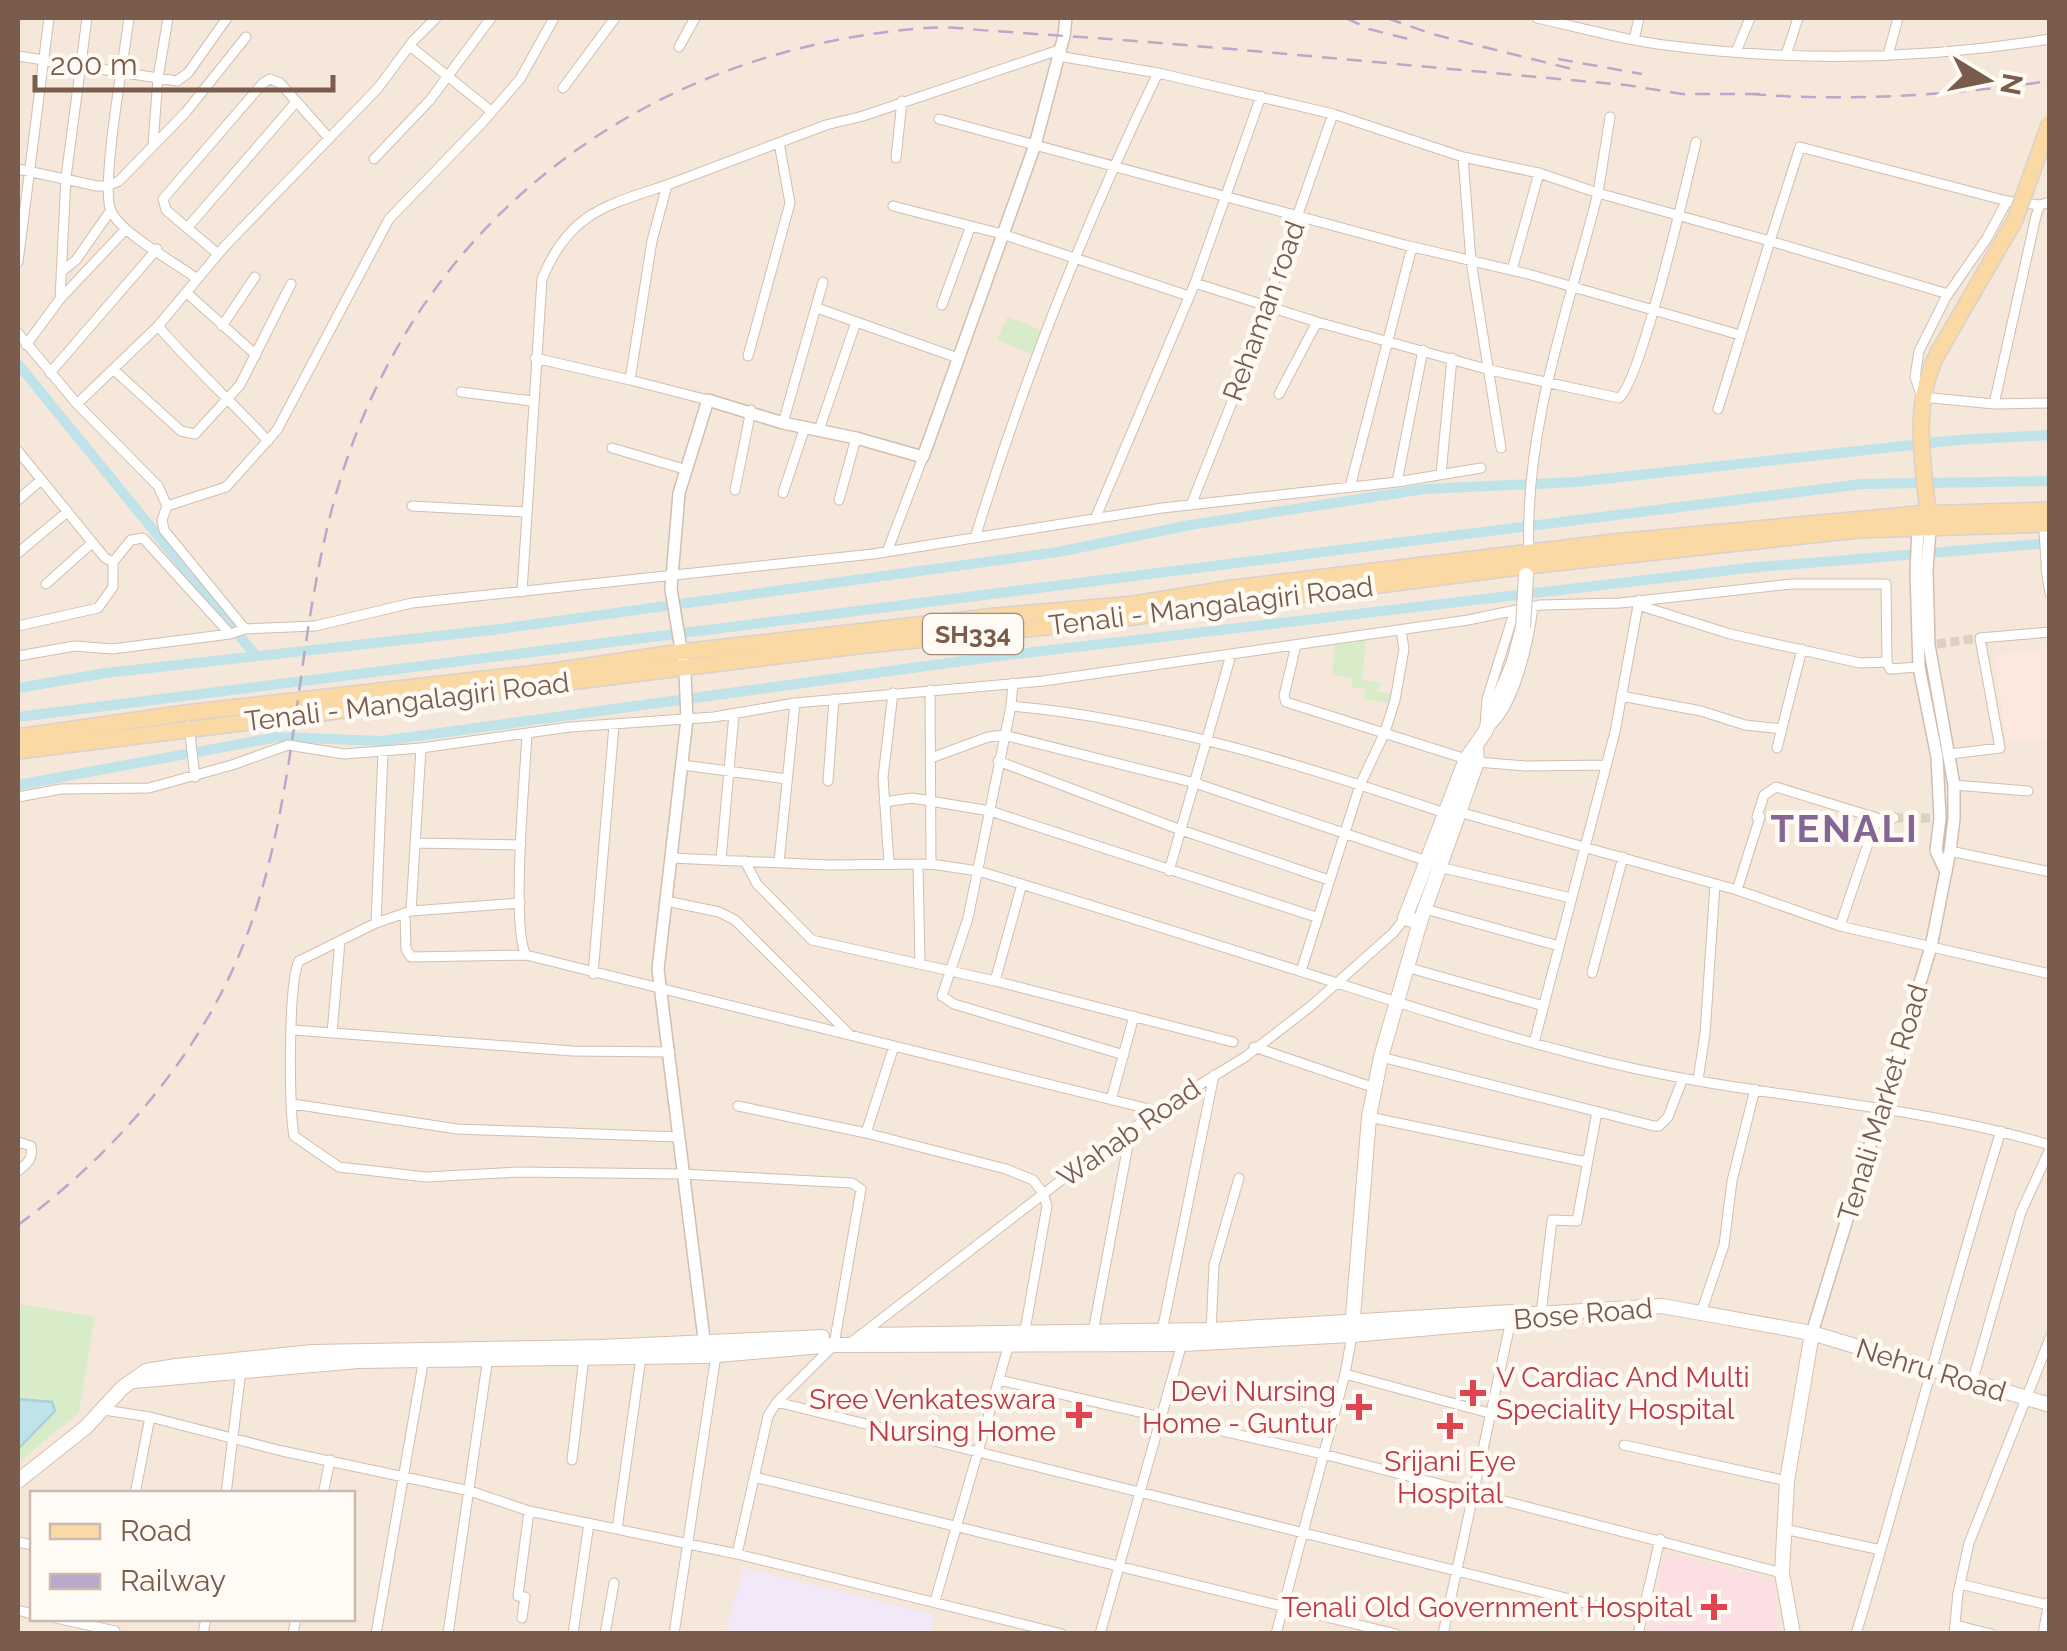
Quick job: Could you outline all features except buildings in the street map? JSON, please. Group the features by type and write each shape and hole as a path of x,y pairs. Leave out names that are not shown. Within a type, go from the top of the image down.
{"main road":[{"path":"2046,524 1924,524 1922,403 1938,352 2015,220 2050,122"},
{"name":"SH334","path":"18,751 570,669 683,659 996,616 1830,528 1924,524"},
{"path":"1352,1329 1369,1117 1381,1057 1433,864 1473,756 1514,662 1523,627 1528,558"},
{"name":"SH334","path":"18,738 188,726"},
{"name":"Bose Road","path":"1182,1337 1662,1306 1812,1333"},
{"path":"1017,1339 1162,1331 1182,1337"},
{"path":"1793,1634 1782,1572 1786,1481 1812,1333"},
{"name":"Nehru Road","path":"1812,1333 2050,1406"},
{"path":"134,1381 424,1358 641,1357 844,1340 1182,1337"},
{"path":"18,1481 104,1410 122,1388 146,1372 176,1366 312,1352 709,1351"}],"street":[{"path":"18,262 49,18"},
{"path":"60,299 66,177 88,18"},
{"path":"128,18 108,186 111,210 126,228 196,278"},
{"path":"153,144 168,18"},
{"path":"18,56 177,81 227,18"},
{"path":"374,158 448,77 491,18"},
{"path":"167,506 226,487 278,430 389,219 520,79 554,18"},
{"path":"562,88 615,18"},
{"path":"679,47 695,18"},
{"path":"887,552 1036,145 1066,18"},
{"path":"1537,18 1634,40 1786,55 1888,55 2050,39"},
{"path":"1634,40 1639,18"},
{"path":"1736,52 1750,18"},
{"path":"1786,55 1798,18"},
{"path":"1888,55 1898,18"},
{"path":"78,404 158,326 218,254 378,88 431,19"},
{"path":"18,168 108,186 131,171 186,112 246,36"},
{"path":"410,46 491,111"},
{"path":"522,592 542,279 553,252 568,232 602,207 902,101 1059,53 1333,114 1464,157 1538,173 1948,294"},
{"path":"975,538 1011,421 1113,164 1158,73"},
{"path":"218,254 166,210 165,193 267,80 280,83 328,137"},
{"path":"1095,519 1195,283 1262,96"},
{"path":"896,158 902,101"},
{"path":"188,227 296,102"},
{"name":"Rehaman road","path":"1190,505 1267,304 1333,114"},
{"path":"1528,558 1534,452 1547,384 1598,192 1610,117"},
{"path":"939,119 1412,247 1512,270 1740,335"},
{"path":"1195,283 1317,322 1612,399 1625,394 1652,311 1696,142"},
{"path":"748,356 790,203 779,143"},
{"path":"1718,409 1800,148 2007,202 2045,204 1994,404"},
{"path":"1464,157 1471,261 1502,448"},
{"path":"1512,270 1538,173"},
{"path":"630,380 652,241 667,186"},
{"path":"2007,202 1948,294 1919,350 1915,378 1922,403 2050,402"},
{"path":"892,206 1002,234 1189,296"},
{"path":"61,272 76,260 111,210"},
{"path":"26,344 60,299 126,228"},
{"path":"942,305 970,228"},
{"path":"1350,487 1412,247"},
{"path":"50,373 157,249"},
{"path":"222,326 256,278"},
{"path":"783,423 823,282"},
{"path":"114,370 190,436 230,399 291,284"},
{"path":"186,293 256,355"},
{"path":"816,308 958,358"},
{"path":"819,430 856,322"},
{"path":"1279,394 1317,322"},
{"path":"158,326 192,366 230,399 268,441"},
{"path":"18,332 78,404 158,486 167,506 162,520 164,530 244,629"},
{"path":"1396,482 1423,350"},
{"path":"535,358 751,410 783,423 922,457"},
{"path":"1441,474 1452,358"},
{"path":"461,392 532,402"},
{"path":"674,1634 689,1546 709,1351 658,988 687,715 672,582 679,493 708,400"},
{"path":"734,490 751,410"},
{"path":"783,494 805,427"},
{"path":"839,500 856,438"},
{"path":"612,448 684,469"},
{"path":"18,451 104,558 114,562"},
{"path":"18,656 75,646 112,649 244,629 315,626 412,603 672,582 1190,505 1396,482 1481,468"},
{"path":"18,500 41,480"},
{"path":"412,506 526,512"},
{"path":"18,552 67,512"},
{"name":"Tenali Market Road","path":"1812,1333 1931,947 1950,852 1954,785 1928,645 1921,571 1924,524"},
{"path":"2046,524 2050,592"},
{"path":"18,626 98,608 113,587 114,562 131,540 144,538 230,634"},
{"path":"46,584 92,543"},
{"path":"18,797 61,789 149,788 288,745 344,754 384,752 570,726 734,714 795,703 1231,655 1532,608 1639,603 1792,584 1886,584 1887,662 1890,669 1918,667"},
{"path":"1639,603 1730,634 1860,664 1887,662"},
{"path":"1534,1044 1606,764 1639,603"},
{"path":"1485,732 1500,717 1522,660 1532,608"},
{"path":"1485,732 1487,699 1514,613"},
{"path":"1301,971 1360,785 1385,732 1400,675 1404,649 1401,630"},
{"path":"1950,754 2000,748 1980,638 2050,632"},
{"path":"1296,644 1285,690 1286,702 1473,756 1526,766 1606,764"},
{"name":"Tenali Market Road","path":"1928,645 1918,667 1936,757 1940,818 1936,851 1946,872"},
{"path":"1777,748 1802,648"},
{"path":"1169,871 1231,655"},
{"path":"1013,682 968,918 942,996 947,1002 1124,1054"},
{"path":"930,690 930,864"},
{"path":"889,864 883,777 894,693"},
{"path":"1621,696 1701,711 1745,725 1782,729"},
{"path":"828,781 834,699"},
{"path":"779,862 795,703"},
{"path":"1011,706 1066,712 1206,741 1738,890 1840,926 2050,974"},
{"path":"721,860 734,714"},
{"path":"593,974 614,724"},
{"path":"188,726 194,772"},
{"path":"526,954 520,938 520,904 527,735"},
{"path":"930,758 1004,735 1195,783 1433,864 1571,898"},
{"path":"421,748 406,949 411,956 526,954 593,974 1156,1110"},
{"path":"376,923 384,752"},
{"path":"998,761 1181,830 1329,880"},
{"path":"683,765 787,779"},
{"path":"1954,785 2028,790"},
{"path":"1738,890 1764,796 1776,787 1880,819 1894,818"},
{"path":"884,802 912,798 990,811 1316,917"},
{"path":"1940,818 1954,819"},
{"path":"1840,926 1874,826 1880,819"},
{"path":"415,843 521,845"},
{"path":"1950,852 2050,872"},
{"path":"1592,973 1624,857"},
{"path":"671,858 827,865 930,864 978,871 1534,1044 1683,1078 1882,1107 2001,1131 2050,1147 2021,1212 1972,1383"},
{"path":"745,861 757,884 812,940 995,980 1233,1042"},
{"path":"918,864 920,963"},
{"path":"995,980 1022,884"},
{"path":"1698,1080 1715,884"},
{"path":"666,901 719,912 735,920 851,1036"},
{"path":"520,904 408,912 303,958 296,966 292,1030 294,1136 339,1168 431,1177 517,1172 682,1174 852,1183 861,1189 844,1340"},
{"path":"1416,916 1559,946"},
{"name":"Wahab Road","path":"777,1402 844,1340 1156,1110 1254,1047 1416,916"},
{"path":"332,1033 340,942"},
{"path":"1406,967 1544,1006"},
{"path":"1111,1100 1134,1016"},
{"path":"292,1030 573,1051 670,1052"},
{"path":"866,1133 894,1046"},
{"path":"1254,1047 1375,1088"},
{"path":"1381,1057 1659,1126 1668,1117 1683,1078"},
{"path":"1162,1331 1214,1074"},
{"path":"1701,1313 1724,1245 1728,1198 1755,1089"},
{"path":"293,1104 457,1129 678,1137"},
{"path":"738,1106 866,1133 1006,1169 1029,1178 1044,1193 1046,1212 1017,1339 999,1380 935,1601"},
{"path":"1541,1314 1552,1220 1577,1220 1597,1112"},
{"path":"1369,1117 1588,1160"},
{"path":"1094,1332 1131,1129"},
{"path":"1856,1634 1952,1289 2001,1131"},
{"path":"18,1142 30,1146 32,1154 18,1171"},
{"path":"1210,1336 1214,1265 1239,1178"},
{"path":"1443,1634 1515,1316"},
{"path":"1276,1634 1344,1374 1352,1329"},
{"path":"1100,1634 1163,1420 1182,1337"},
{"path":"1991,1634 1955,1630 1960,1584 1969,1544 2050,1338"},
{"path":"572,1460 584,1356"},
{"path":"448,1634 488,1357"},
{"path":"617,1529 641,1357"},
{"path":"376,1634 424,1358"},
{"path":"226,1491 241,1370"},
{"path":"1344,1374 1493,1414"},
{"path":"999,1380 1324,1454 1782,1572"},
{"path":"737,1554 764,1425 777,1402 1642,1617"},
{"path":"104,1410 150,1417 470,1491 528,1511 737,1554 1062,1634"},
{"path":"136,1491 150,1417"},
{"path":"1624,1445 1786,1481"},
{"path":"324,1491 330,1460"},
{"path":"754,1477 1396,1634"},
{"path":"522,1618 525,1596 518,1596 528,1511"},
{"path":"573,1634 589,1523"},
{"path":"1784,1529 1881,1550"},
{"path":"1638,1634 1660,1539"},
{"path":"605,1634 614,1583"},
{"path":"1960,1584 2049,1602 2043,1634"},
{"path":"69,1621 115,1632"}],"shaded area":[{"path":"18,18 2049,18 2049,1633 18,1633"},
{"path":"2047,649 2049,738 2007,743 1994,655"},
{"name":"Tenali Old Government Hospital","path":"1665,1552 1775,1580 1777,1633 1646,1633"},
{"path":"743,1568 935,1615 930,1633 726,1633"}],"green space":[{"path":"1007,317 1042,330 1032,354 997,340"},
{"path":"1357,638 1366,639 1362,680 1380,682 1379,690 1373,691 1391,694 1390,703 1364,699 1365,689 1352,687 1352,678 1332,674 1335,642 1355,643 1355,647"},
{"path":"18,1304 95,1317 79,1412 18,1463"}],"water":[{"path":"18,1399 52,1402 55,1411 18,1449"}],"waterway":[{"path":"18,364 256,656"},
{"path":"18,688 106,673 492,630 1058,552 1190,525 1425,489 1576,482 1957,440 2050,435"},
{"path":"18,717 1862,484 2050,481"},
{"path":"18,785 278,737 382,741 999,656 1748,568 2050,543"}],"tunnel":[{"path":"1937,644 1980,638"},
{"path":"1894,818 1940,818"}],"railway":[{"path":"1346,18 1369,29 1412,40"},
{"path":"1387,18 1432,34 1572,69"},
{"path":"18,1225 89,1166 153,1096 207,1019 229,978 268,866 284,794 319,566 331,512 357,432 398,346 450,270 511,203 581,147 659,101 743,65 832,41 935,28 1267,52 1626,85 1682,94 1762,94"},
{"path":"1558,59 1642,74"},
{"path":"1751,94 1900,96 2050,81"}],"place":[{"name":"V Cardiac And Multi Speciality Hospital","path":"1473,1393"},
{"name":"Devi Nursing Home - Guntur","path":"1359,1407"},
{"name":"Sree Venkateswara Nursing Home","path":"1079,1415"},
{"name":"Srijani Eye Hospital","path":"1450,1426"},
{"name":"Tenali Old Government Hospital","path":"1714,1607"}],"district":[{"name":"TENALI","path":"1845,828"}]}
